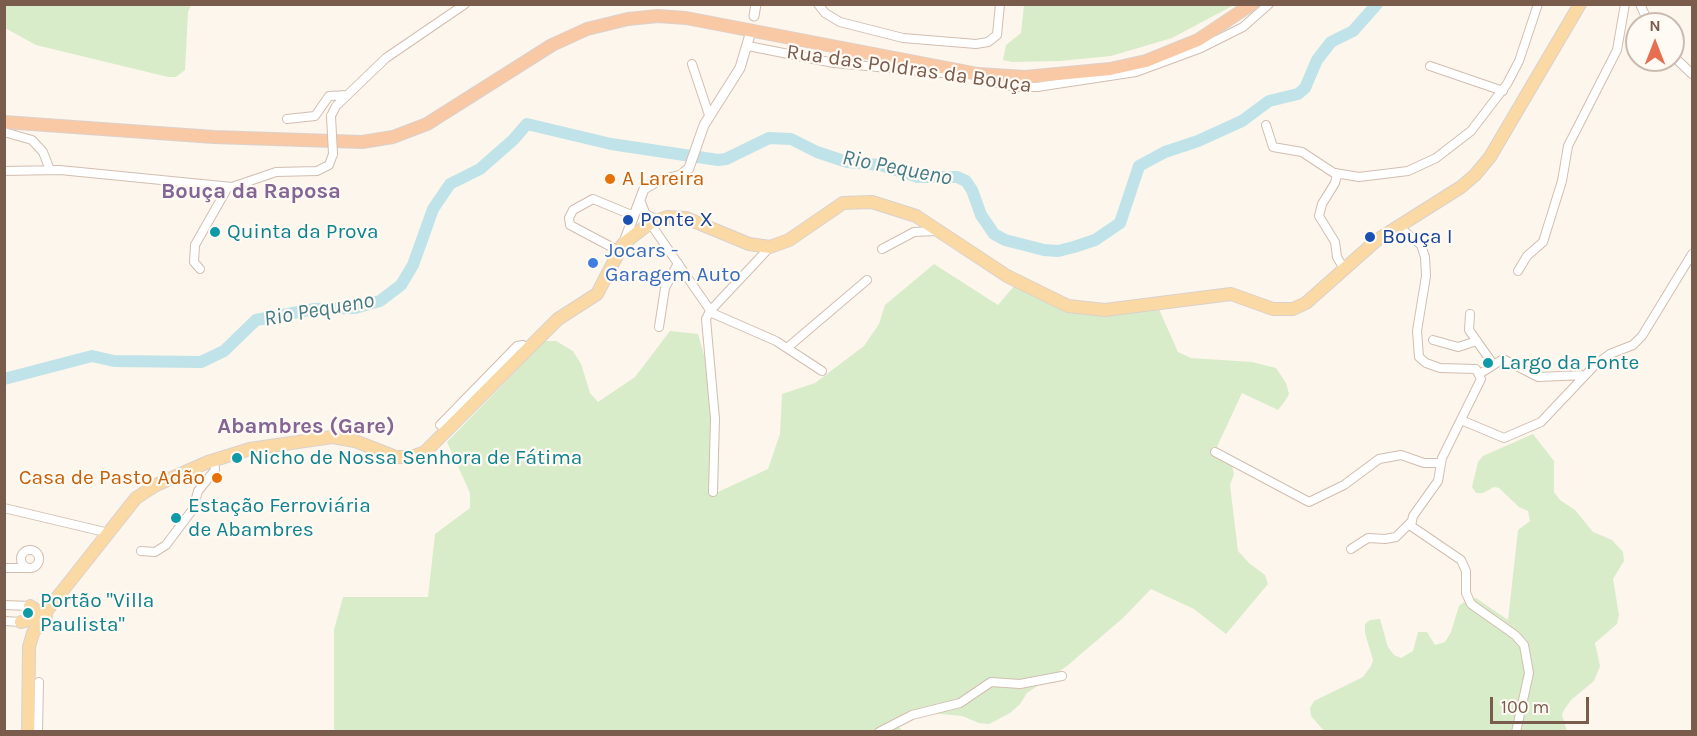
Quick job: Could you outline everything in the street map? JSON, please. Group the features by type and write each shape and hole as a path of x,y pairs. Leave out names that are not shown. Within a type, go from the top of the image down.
{"highway":[{"path":"4,116 244,132 372,135 425,118 565,31 598,19 630,12 679,11 978,66 1024,70 1092,65 1144,54 1199,32 1241,4"},
{"path":"4,122 214,136 362,142 393,137 427,124 453,110 552,45 597,26 628,19 658,16 686,18 978,74 1024,77 1110,69 1146,61 1198,40 1252,4"}],"main road":[{"path":"33,639 79,573 143,493 214,460 250,449 332,437 355,441 392,457 417,456 437,443 561,316 597,294 621,248 642,216 686,218 749,244 770,247 785,242 833,208 849,201 890,206 941,231 1014,280 1059,302 1087,310 1231,294 1273,309 1287,310 1306,303 1398,226 1461,187 1482,167 1580,4"},
{"path":"30,606 56,604"},
{"path":"33,727 31,659 33,639 42,617 56,604"},
{"path":"30,606 37,609 42,617"},
{"path":"21,622 42,617"},
{"path":"21,622 28,627 33,639"}],"street":[{"path":"754,15 756,4"},
{"path":"818,4 825,13 840,22 893,35 978,44 988,42 997,35 1000,4"},
{"name":"Rua das Poldras da Bouça","path":"748,46 838,64 959,75 1016,87 1043,87 1090,81 1146,69 1201,48 1243,27 1269,4"},
{"path":"1266,125 1273,147 1302,152 1335,173 1359,177 1377,173 1395,174 1430,162 1477,125 1503,91 1519,61 1538,4"},
{"path":"1518,271 1527,256 1543,242 1562,181 1568,146 1617,50 1625,4"},
{"path":"4,171 50,170 228,187 245,184 276,172 317,171 330,164 333,154 331,116 334,108 390,54 459,6"},
{"path":"642,216 647,187 684,174 710,115 734,79 748,46 751,31"},
{"path":"692,64 710,115"},
{"path":"1430,66 1503,91"},
{"path":"287,119 315,116 329,96 347,95"},
{"path":"4,132 32,140 43,153 50,170"},
{"path":"1335,173 1335,183 1322,204 1319,216 1335,242 1337,257 1344,269"},
{"path":"200,269 194,262 195,245 228,187"},
{"path":"621,248 570,225 569,218 573,210 593,199 642,216 710,310 787,348 822,371"},
{"path":"1351,549 1368,538 1395,537 1411,522 1438,481 1440,463 1480,382 1480,373 1476,369 1434,366 1419,357 1416,331 1426,276 1425,257 1421,244 1398,226"},
{"path":"882,249 914,232 941,231"},
{"path":"713,492 715,414 705,325 710,310 770,247"},
{"path":"1461,420 1495,436 1512,437 1541,422 1605,357 1640,339 1692,254"},
{"path":"660,327 665,286 678,263"},
{"path":"787,348 867,280"},
{"path":"1470,314 1469,330 1493,364"},
{"path":"1433,340 1458,347 1477,341"},
{"path":"440,425 517,346 523,345 529,349"},
{"path":"1480,373 1501,360 1538,377 1585,375"},
{"path":"1215,452 1309,502 1344,485 1379,459 1401,456 1424,463 1440,463"},
{"path":"141,551 155,552 166,545 193,509 198,491 215,470 214,460"},
{"path":"4,508 110,532"},
{"path":"1411,522 1414,530 1461,560 1466,571 1466,593 1471,604 1515,635 1524,645 1529,673 1516,732"},
{"path":"4,568 16,568 29,568 39,562 36,552 26,552 16,568"},
{"path":"22,559 29,568"},
{"path":"4,605 30,606"},
{"path":"4,621 21,622"},
{"path":"879,732 912,715 960,703 995,681 1020,684 1062,676"},
{"path":"33,727 39,682"}],"green space":[{"path":"1024,4 1234,5 1172,38 1111,56 1060,61 1012,62 1003,60 1006,45 1021,33"},
{"path":"4,5 191,5 188,12 185,70 176,77 168,77 36,45 5,28"},
{"path":"934,264 998,305 1015,285 1079,314 1103,315 1158,307 1178,352 1191,358 1252,362 1276,368 1286,383 1289,394 1285,401 1278,410 1242,393 1216,449 1230,458 1234,474 1230,485 1238,551 1265,575 1268,584 1226,634 1194,609 1151,589 1123,618 1067,666 1027,693 1010,713 989,724 979,723 962,716 930,713 914,716 898,726 903,732 334,731 334,630 343,597 428,597 435,534 470,508 470,493 447,442 545,341 556,341 573,351 581,364 590,393 598,402 635,377 670,331 698,334 719,407 718,492 768,469 780,434 782,394 815,383 864,346 879,324 885,305"},
{"path":"1533,434 1554,461 1554,492 1560,500 1575,510 1593,532 1612,540 1623,552 1624,561 1613,579 1619,615 1617,624 1595,643 1600,666 1594,681 1571,700 1564,710 1562,715 1567,731 1324,731 1311,716 1310,708 1314,701 1363,677 1371,666 1373,660 1365,633 1365,624 1370,620 1380,619 1388,647 1394,655 1401,658 1413,651 1418,632 1427,632 1435,645 1445,642 1451,632 1459,606 1465,601 1476,598 1508,620 1518,530 1530,521 1528,511 1519,507 1499,488 1494,487 1483,493 1476,493 1472,487 1478,462 1483,456"}],"waterway":[{"name":"Rio Pequeno","path":"4,379 92,356 114,361 201,362 224,351 256,320 314,309 355,308 380,301 401,285 413,265 433,209 450,184 480,169 513,140 527,124 611,144 718,160 726,159 769,138 791,139 817,152 847,162 881,165 918,177 957,177 966,181 972,190 981,215 994,234 1005,240 1044,250 1058,251 1074,247 1095,240 1120,223 1139,166 1165,152 1198,141 1242,121 1269,101 1298,94 1305,88 1317,60 1331,42 1353,31 1377,4"}],"place":[{"name":"A Lareira","path":"610,179"},
{"name":"Ponte X","path":"628,220"},
{"name":"Quinta da Prova","path":"215,232"},
{"name":"Bouça I","path":"1370,237"},
{"name":"Jocars - Garagem Auto","path":"593,263"},
{"name":"Largo da Fonte","path":"1488,363"},
{"name":"Nicho de Nossa Senhora de Fátima","path":"237,458"},
{"name":"Casa de Pasto Adão","path":"217,478"},
{"name":"Estação Ferroviária de Abambres","path":"176,518"},
{"name":"Portão \"Villa Paulista\"","path":"28,613"}],"district":[{"name":"Bouça da Raposa","path":"251,192"},
{"name":"Abambres (Gare)","path":"306,427"}]}
